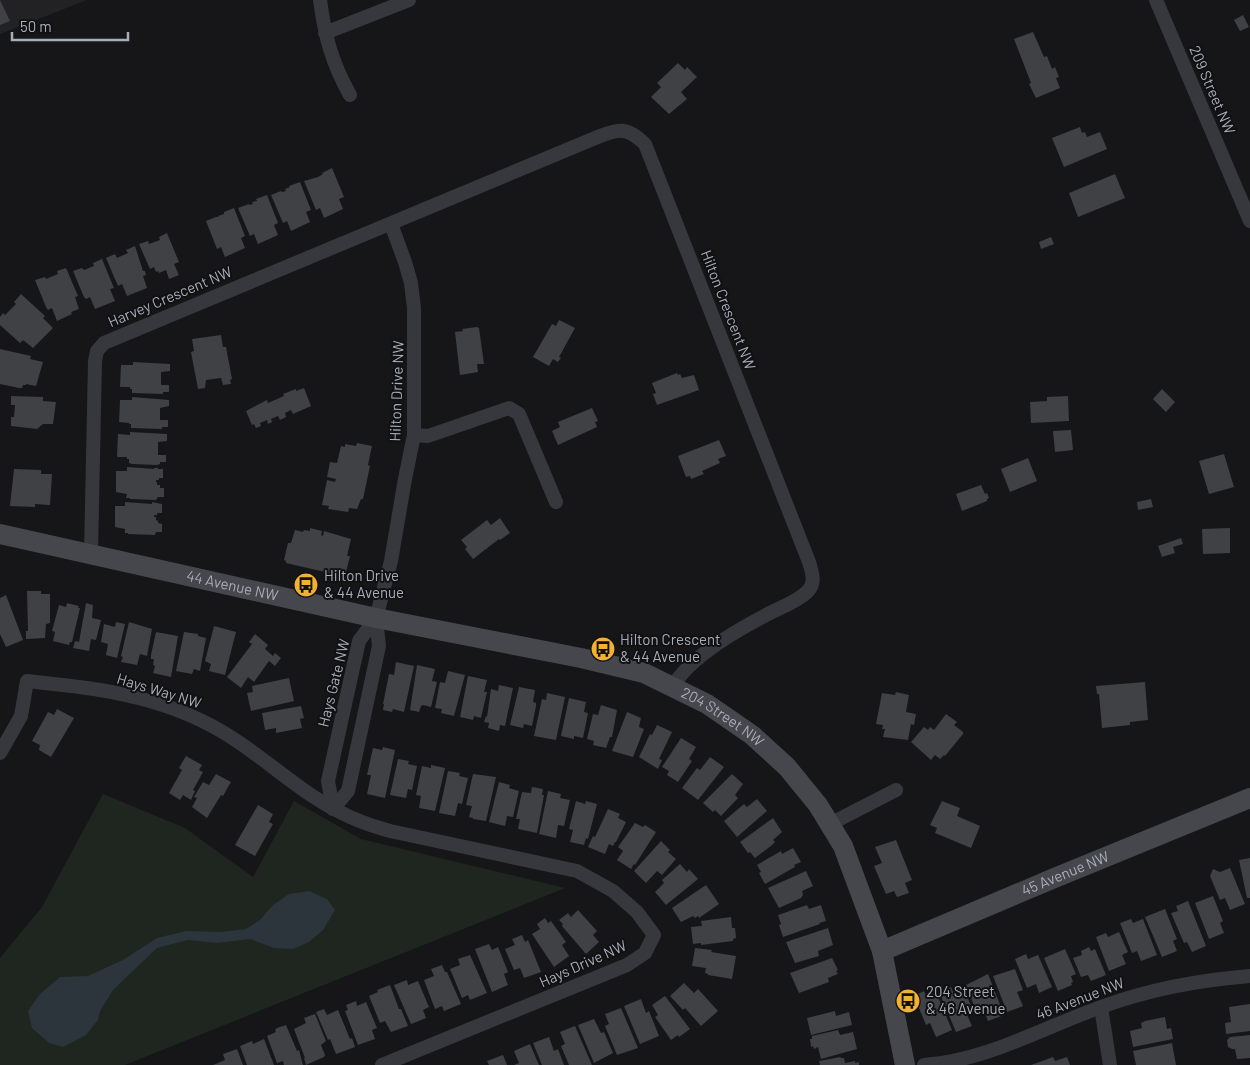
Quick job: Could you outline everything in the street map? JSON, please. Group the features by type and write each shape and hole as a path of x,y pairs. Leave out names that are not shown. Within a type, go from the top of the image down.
{"street":[{"path":"320,0 325,33 334,64 350,95"},
{"path":"325,33 409,0"},
{"name":"209 Street NW","path":"1156,0 1250,221"},
{"name":"Hilton Crescent NW","path":"391,224 615,130 627,131 645,144 806,553 814,578 809,591 739,629 702,656 673,686"},
{"name":"Hilton Drive NW","path":"376,618 391,561 414,435 415,337 413,300 411,283 405,262 391,224"},
{"name":"Harvey Crescent NW","path":"91,553 95,361 97,351 104,343 391,224"},
{"path":"414,435 428,436 509,408 519,414 556,502"},
{"name":"44 Avenue NW","path":"0,534 376,618 581,658"},
{"path":"333,808 348,791 379,646 376,618"},
{"name":"Hays Gate NW","path":"333,808 328,781 359,641 376,618"},
{"name":"204 Street NW","path":"581,658 644,673 673,686 707,704 752,735 787,767 818,806 843,846 882,951 905,1065"},
{"name":"Hays Way NW","path":"0,753 21,716 27,681 124,694 176,710 220,730 333,808"},
{"path":"830,824 896,790"},
{"name":"45 Avenue NW","path":"882,951 1052,878 1250,798"},
{"name":"Hays Drive NW","path":"333,808 365,823 390,831 577,871 614,891 637,912 654,935 645,953 627,965 382,1065"},
{"name":"46 Avenue NW","path":"924,1065 990,1052 1101,1007 1175,985 1250,976"},
{"path":"1101,1007 1110,1065"}],"shaded area":[{"path":"0,0 87,0 0,34"},
{"path":"103,794 185,828 253,877 294,801 361,839 565,888 125,1065 0,1065 0,958 42,907"},
{"path":"309,891 327,899 335,910 323,930 309,942 293,949 274,948 250,939 217,943 188,940 157,948 113,990 100,1011 98,1020 86,1035 63,1047 49,1043 32,1028 28,1011 40,994 60,977 88,976 123,960 157,938 186,931 221,932 246,929 260,920 273,905 289,894"}],"building":[{"path":"0,0 10,21 0,25"},
{"path":"1243,15 1249,27 1240,31 1234,20"},
{"path":"1033,32 1044,57 1047,56 1052,69 1055,67 1059,77 1056,78 1060,88 1036,98 1029,84 1031,83 1014,39"},
{"path":"678,63 685,70 687,67 697,77 681,92 687,99 669,114 651,97 661,87 657,83"},
{"path":"1080,127 1082,133 1085,132 1087,137 1100,132 1107,149 1064,167 1052,138"},
{"path":"332,168 344,197 339,199 343,209 324,218 320,208 316,210 304,181 318,177"},
{"path":"1115,174 1125,198 1078,217 1069,193"},
{"path":"300,182 311,210 306,212 310,222 291,231 287,221 283,223 271,195 286,191 285,189 289,186"},
{"path":"267,195 278,223 274,225 278,235 258,244 254,234 250,236 238,208 253,204 252,202 257,201 256,199"},
{"path":"234,208 245,236 241,238 245,248 225,257 221,247 217,249 206,221 219,217 224,212"},
{"path":"167,233 179,262 174,264 179,275 169,279 166,270 159,273 158,271 156,272 154,267 150,269 139,244 148,241 149,244 160,240 159,237"},
{"path":"1051,237 1054,244 1041,249 1039,242"},
{"path":"135,246 143,271 145,271 146,275 143,276 147,288 127,296 122,284 118,286 106,258 115,254 117,258 128,253 126,250"},
{"path":"102,259 114,288 110,289 115,301 95,309 90,297 86,299 84,297 73,271 82,268 84,270 94,266 93,263"},
{"path":"66,268 78,296 75,297 79,309 57,321 52,308 48,310 46,307 35,280 45,277 46,279 58,274 57,271"},
{"path":"21,294 45,316 43,318 53,328 33,348 23,340 20,343 0,325 0,317 3,313 5,315 16,304 14,302"},
{"path":"559,320 575,328 559,357 561,358 558,362 553,359 549,366 533,357 552,324 556,326"},
{"path":"479,328 484,364 477,364 478,372 460,375 455,332"},
{"path":"221,335 223,347 226,347 232,379 230,380 231,384 223,385 221,378 206,380 205,388 198,389 191,352 194,351 192,339"},
{"path":"0,349 31,356 30,359 43,362 36,386 26,384 19,388 0,384"},
{"path":"133,362 170,364 170,371 161,372 161,385 169,385 169,392 163,392 163,394 132,393 130,387 120,387 121,365 133,365"},
{"path":"677,373 682,378 694,375 699,390 657,405 653,394 656,393 652,383"},
{"path":"304,388 311,406 293,414 291,410 285,413 286,417 280,420 278,416 271,419 272,422 268,424 267,420 260,423 261,426 256,428 254,424 252,425 246,411 267,400 268,403 284,396 283,394"},
{"path":"1162,389 1175,402 1166,412 1153,399"},
{"path":"11,396 43,397 43,401 56,402 53,424 43,424 37,429 11,426 11,417 14,417 15,405 11,405"},
{"path":"1068,396 1069,421 1031,423 1030,402 1047,401 1047,397"},
{"path":"132,397 169,400 169,406 160,408 160,420 168,420 168,427 162,427 162,429 131,428 129,423 119,422 120,400 132,400"},
{"path":"592,408 598,421 595,422 597,427 558,445 552,431 560,427 558,422"},
{"path":"1071,430 1073,450 1055,452 1053,431"},
{"path":"130,432 167,434 167,441 158,442 158,455 166,455 166,462 160,462 157,465 132,464 129,463 127,457 117,457 118,434 130,435"},
{"path":"719,440 726,456 718,459 720,463 702,471 704,474 691,479 690,476 686,477 678,456"},
{"path":"357,443 372,446 363,499 361,499 357,509 349,508 348,512 328,509 329,506 322,505 327,480 335,482 336,479 327,477 330,462 337,463 341,446 345,447 345,444 356,446"},
{"path":"1224,454 1234,487 1209,494 1199,461"},
{"path":"1028,458 1037,481 1010,492 1001,469"},
{"path":"127,467 163,469 163,478 159,478 156,482 157,485 160,485 160,488 164,488 164,497 158,497 156,500 130,499 126,498 127,494 116,492 116,471 127,471"},
{"path":"14,469 41,470 41,474 52,474 50,505 35,504 35,507 10,506"},
{"path":"981,485 989,498 987,501 962,511 956,494"},
{"path":"1151,499 1153,507 1138,510 1137,502"},
{"path":"125,502 162,504 162,513 157,513 154,517 156,517 158,523 162,524 162,532 156,532 155,535 128,534 125,533 125,529 115,527 115,506 125,506"},
{"path":"500,518 510,533 473,559 461,540 487,520 491,525"},
{"path":"310,528 322,531 321,535 323,536 324,531 351,539 347,556 350,556 346,572 338,575 286,563 284,560 288,543 291,543 295,530 303,532 304,530 310,531"},
{"path":"1230,528 1230,553 1203,554 1202,529"},
{"path":"1181,538 1183,544 1173,547 1175,553 1162,557 1158,546"},
{"path":"27,591 41,591 41,594 50,594 50,623 46,624 45,638 26,639 26,631 28,631"},
{"path":"6,595 23,640 6,647 0,634 0,598"},
{"path":"67,603 79,606 78,608 80,608 72,642 69,645 53,641 55,632 52,631 59,605 66,607"},
{"path":"86,603 93,605 92,618 101,620 96,640 91,639 89,651 73,648 75,641 79,642"},
{"path":"116,622 125,624 117,658 106,655 108,644 101,642 104,624 115,627"},
{"path":"129,622 152,629 147,656 140,654 137,665 121,662"},
{"path":"214,626 236,632 225,675 209,671 211,664 205,661"},
{"path":"156,632 178,636 171,677 153,673 155,666 153,665 154,659 151,659 151,655"},
{"path":"184,632 198,634 198,636 206,638 200,671 194,669 192,674 176,671"},
{"path":"255,634 268,645 265,649 273,656 275,653 281,658 275,666 269,661 254,682 248,677 241,688 227,677 252,644 249,642"},
{"path":"396,662 414,666 404,712 393,709 392,712 383,710 389,674 394,675"},
{"path":"417,665 435,669 432,681 437,682 431,707 423,705 419,712 410,710"},
{"path":"448,671 465,675 454,716 441,713 442,709 435,708 440,682 445,683"},
{"path":"468,676 487,680 484,692 487,692 481,718 474,716 473,720 460,717"},
{"path":"289,678 294,701 251,711 247,693 253,692 252,686"},
{"path":"1145,682 1148,720 1130,722 1130,725 1102,728 1099,694 1097,694 1096,686"},
{"path":"499,685 513,688 505,726 500,725 499,731 488,728 489,723 484,722 487,717 491,689 498,691"},
{"path":"519,687 535,690 533,702 536,703 536,706 532,726 524,724 523,728 510,725"},
{"path":"896,692 909,695 906,712 916,714 914,725 911,724 908,740 883,737 885,729 882,729 883,725 876,724 882,693 895,695"},
{"path":"547,693 565,697 556,740 534,736 542,699 546,700"},
{"path":"569,698 586,702 584,712 588,713 583,738 574,736 574,739 561,736"},
{"path":"601,705 617,710 612,737 610,737 606,748 593,745 594,741 587,739 593,714 598,715"},
{"path":"301,706 304,718 300,719 302,728 276,733 276,728 265,730 262,713"},
{"path":"57,709 74,718 51,757 39,750 40,745 32,741 48,712 54,715"},
{"path":"627,712 641,718 639,727 644,729 633,757 612,751"},
{"path":"946,714 957,722 954,725 963,734 945,756 940,759 935,755 931,760 911,742 924,727 928,730 930,727 934,730"},
{"path":"657,725 672,732 659,759 662,760 658,769 639,757 650,734 652,735"},
{"path":"681,738 696,747 689,759 692,761 678,782 667,775 669,771 662,767"},
{"path":"383,747 395,750 385,798 367,794 371,775 367,775 373,748 382,750"},
{"path":"186,756 202,765 199,770 203,772 193,790 195,791 191,800 183,795 180,800 169,793 182,770 179,768"},
{"path":"710,757 724,767 698,800 682,788 697,768 700,770"},
{"path":"398,759 409,761 408,764 417,766 412,790 408,789 406,798 390,795"},
{"path":"431,765 445,768 435,811 419,808 421,796 416,795 422,766 431,768"},
{"path":"448,771 460,773 459,776 468,778 462,804 458,803 455,816 439,813"},
{"path":"216,774 231,782 207,818 192,807 197,798 194,797 203,782 209,785"},
{"path":"473,774 496,777 486,821 469,817 472,806 466,805"},
{"path":"732,774 743,784 735,795 738,798 721,816 703,803"},
{"path":"499,782 510,785 509,788 519,791 513,817 507,816 505,826 489,822"},
{"path":"532,787 543,789 542,795 544,795 537,833 518,829 520,819 516,819 522,792 531,793"},
{"path":"548,791 561,794 560,798 570,800 564,826 558,825 556,838 539,834"},
{"path":"757,799 767,811 737,837 724,821 744,804 747,807"},
{"path":"576,801 585,804 586,801 597,804 588,839 586,838 584,845 570,842 573,830 569,829"},
{"path":"942,801 960,808 957,816 980,826 971,848 935,833 937,828 930,825"},
{"path":"258,805 273,814 269,822 273,824 255,856 235,845"},
{"path":"608,809 620,814 618,818 626,822 616,842 613,846 609,844 605,854 588,847 593,836 595,837"},
{"path":"773,818 782,832 773,840 775,842 772,845 755,858 750,852 748,853 740,842"},
{"path":"635,823 643,827 645,825 656,832 631,869 617,860 623,851 618,847"},
{"path":"896,840 912,880 905,883 909,893 897,897 894,891 886,894 874,866 882,863 875,847"},
{"path":"661,841 670,850 668,852 676,859 662,875 657,871 646,883 634,871"},
{"path":"793,848 801,862 765,884 757,865 781,851 782,854"},
{"path":"1250,858 1250,898 1247,898 1239,860"},
{"path":"680,864 687,872 689,869 698,879 666,905 655,892 664,883 662,880"},
{"path":"1230,868 1245,904 1230,910 1225,898 1220,900 1210,876 1213,869 1220,872"},
{"path":"806,871 813,886 802,891 803,895 801,898 779,908 768,888"},
{"path":"706,885 719,904 699,918 698,916 695,918 693,916 681,922 672,908"},
{"path":"1213,896 1223,921 1220,923 1224,933 1209,939 1195,903"},
{"path":"1188,901 1206,946 1192,952 1187,942 1184,943 1171,913 1178,911 1176,906"},
{"path":"807,905 809,909 821,905 826,921 783,937 778,915"},
{"path":"1165,909 1177,939 1173,941 1177,951 1162,957 1145,917"},
{"path":"578,910 597,931 593,935 599,942 586,954 559,920 568,913 571,917"},
{"path":"731,917 732,928 735,928 736,938 733,941 701,945 701,943 693,944 691,927 702,926 701,921"},
{"path":"545,918 548,923 551,921 566,942 562,945 569,956 554,967 532,934 540,929 537,924"},
{"path":"1131,919 1133,923 1143,919 1157,955 1141,961 1137,951 1132,953 1120,923"},
{"path":"828,928 833,945 818,951 819,956 795,963 786,942"},
{"path":"1119,932 1128,952 1122,955 1126,964 1109,971 1096,937 1106,933 1108,937"},
{"path":"522,935 525,942 528,940 541,972 524,978 520,968 514,970 505,949 515,945 512,939"},
{"path":"489,944 492,950 498,947 508,972 504,974 508,985 492,992 475,949"},
{"path":"1089,947 1091,951 1095,949 1106,975 1091,981 1088,975 1081,977 1073,958 1082,955 1081,951"},
{"path":"695,948 736,956 732,979 708,975 705,973 706,968 692,966"},
{"path":"1065,949 1076,974 1071,976 1072,985 1058,991 1044,958"},
{"path":"1026,954 1028,959 1038,955 1052,987 1039,993 1036,984 1027,988 1015,959"},
{"path":"470,955 487,993 470,1000 468,995 462,998 450,969 460,965 458,959"},
{"path":"832,958 838,974 828,978 829,982 799,993 790,973"},
{"path":"442,965 461,1004 444,1011 442,1006 435,1009 424,980 434,976 431,969"},
{"path":"1015,969 1023,990 1017,992 1023,1006 1007,1012 993,976"},
{"path":"988,974 1004,1015 988,1021 984,1011 979,1013 976,1011 966,985"},
{"path":"407,980 408,985 418,981 429,1007 423,1010 426,1018 411,1024 394,985"},
{"path":"684,983 694,993 698,989 718,1011 701,1026 685,1008 683,1010 670,996"},
{"path":"390,985 408,1026 391,1032 385,1021 380,1023 369,996 378,992 377,990"},
{"path":"951,987 953,992 963,987 974,1013 967,1015 972,1026 956,1032 939,992"},
{"path":"924,991 926,996 936,992 952,1030 936,1037 930,1023 926,1025 914,996"},
{"path":"665,996 690,1029 671,1040 655,1017 658,1015 652,1005"},
{"path":"641,999 646,1013 649,1011 659,1036 640,1044 624,1006"},
{"path":"356,1001 357,1006 366,1002 377,1028 372,1030 375,1039 358,1045 345,1011 348,1010 346,1005"},
{"path":"1250,1004 1250,1031 1226,1034 1225,1023 1231,1022 1229,1007"},
{"path":"621,1008 638,1048 617,1055 605,1026 609,1024 605,1014"},
{"path":"324,1009 327,1015 338,1010 355,1047 336,1054 316,1012"},
{"path":"835,1011 836,1016 849,1012 852,1025 811,1035 807,1018"},
{"path":"315,1014 326,1041 321,1045 325,1055 306,1065 294,1029 306,1023 304,1018"},
{"path":"1165,1017 1167,1029 1171,1028 1173,1039 1133,1047 1130,1031 1142,1028 1141,1023 1145,1021"},
{"path":"594,1019 601,1033 604,1032 613,1053 594,1063 578,1025"},
{"path":"286,1025 297,1051 299,1050 303,1065 284,1065 283,1061 277,1063 267,1036 276,1032 277,1028"},
{"path":"575,1026 592,1065 569,1065 561,1046 565,1044 560,1032"},
{"path":"838,1030 840,1035 853,1032 857,1049 821,1059 818,1047 814,1049 813,1046 811,1047 810,1039 812,1039 812,1036"},
{"path":"1250,1035 1250,1058 1237,1059 1235,1049 1228,1047 1227,1040 1230,1037"},
{"path":"549,1037 554,1051 558,1049 564,1065 542,1065 533,1043"},
{"path":"264,1039 274,1065 247,1065 240,1046 252,1041 253,1044"},
{"path":"1172,1043 1176,1065 1136,1065 1133,1051"},
{"path":"530,1044 539,1065 514,1065 519,1063 514,1051"},
{"path":"237,1049 243,1065 213,1065 225,1060 223,1054"},
{"path":"503,1055 507,1065 489,1065 487,1061"},
{"path":"1053,1057 1055,1061 1067,1057 1070,1065 1031,1065"},
{"path":"844,1058 845,1063 855,1061 855,1063 859,1062 859,1065 820,1065 819,1061"}],"place":[{"name":"Hilton Drive & 44 Avenue","path":"306,585"},
{"name":"Hilton Crescent & 44 Avenue","path":"603,649"},
{"name":"204 Street & 46 Avenue","path":"908,1001"}]}
